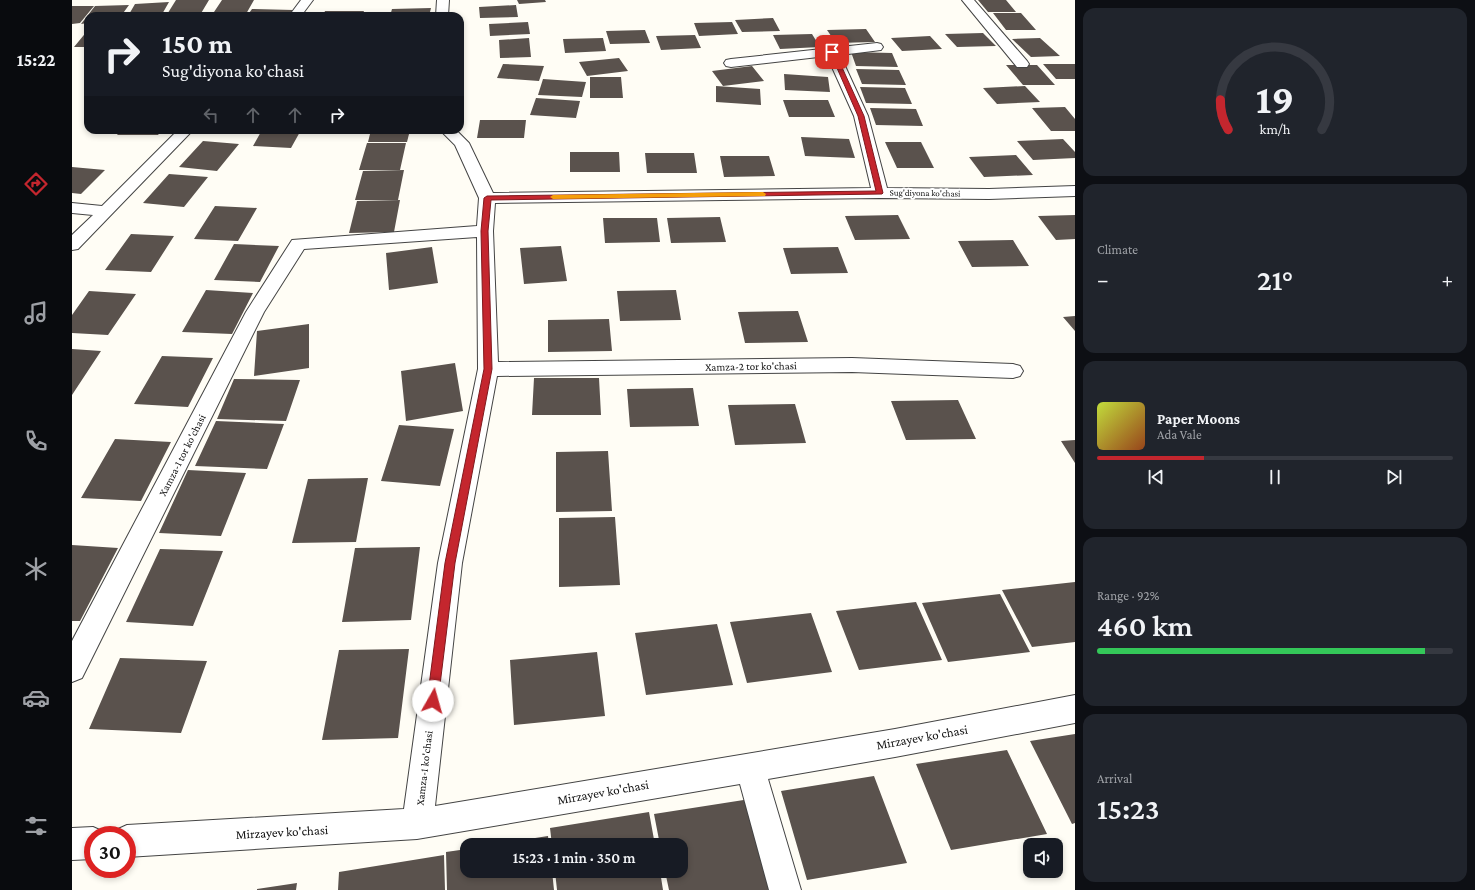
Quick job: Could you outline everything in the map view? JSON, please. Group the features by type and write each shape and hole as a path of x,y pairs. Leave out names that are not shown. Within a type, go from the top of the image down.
{"street":[{"path":"299,12 307,0"},
{"path":"442,12 443,0"},
{"path":"968,0 1022,64"},
{"path":"731,63 877,47"},
{"path":"832,52 861,116 880,193"},
{"path":"72,245 182,134"},
{"name":"Xamza-1 ko'chasi","path":"417,824 450,563 488,369 484,231 487,198 462,143 452,134"},
{"name":"Sug'diyona ko'chasi","path":"487,198 880,193 989,194 1075,191"},
{"path":"72,208 106,211"},
{"name":"Xamza-1 tor ko'chasi","path":"72,669 255,312 298,244 484,231"},
{"name":"Xamza-2 tor ko'chasi","path":"488,369 852,365 1013,372"},
{"name":"Mirzayev ko'chasi","path":"136,840 417,824 902,741 1075,709"},
{"path":"750,767 785,890"},
{"path":"72,844 84,843"}],"building":[{"path":"176,0 209,0 202,12 168,12"},
{"path":"222,0 254,0 247,12 214,12"},
{"path":"517,0 545,0 546,2 519,4"},
{"path":"978,0 1006,0 1016,12 988,12"},
{"path":"169,2 163,12 130,12 135,4"},
{"path":"129,5 124,12 90,12 95,6"},
{"path":"516,5 518,17 480,18 479,7"},
{"path":"72,6 94,6 89,12 84,12 84,18 80,23 72,24"},
{"path":"431,8 430,12 391,12 392,9"},
{"path":"252,9 293,10 292,12 250,12"},
{"path":"325,11 364,11 364,12"},
{"path":"993,13 1021,13 1036,30 1006,30"},
{"path":"773,18 780,31 742,32 735,20"},
{"path":"528,22 530,34 490,36 489,24"},
{"path":"732,22 738,34 699,36 694,23"},
{"path":"866,29 875,42 836,43 827,30"},
{"path":"645,30 650,43 610,44 606,31"},
{"path":"983,33 996,46 957,47 945,34"},
{"path":"812,34 820,47 780,49 773,35"},
{"path":"84,35 84,47 74,47"},
{"path":"695,35 701,48 661,50 656,36"},
{"path":"930,36 942,49 902,51 891,38"},
{"path":"529,38 531,57 500,58 499,40"},
{"path":"603,38 606,51 565,53 563,39"},
{"path":"1040,38 1060,56 1031,57 1012,39"},
{"path":"851,52 892,53 898,67 856,66"},
{"path":"619,58 628,71 587,76 579,62"},
{"path":"503,64 544,66 539,81 497,78"},
{"path":"1043,64 1075,64 1075,79 1056,79"},
{"path":"1006,65 1037,65 1055,85 1023,85"},
{"path":"752,66 764,81 723,86 712,71"},
{"path":"856,69 899,70 906,85 862,84"},
{"path":"784,74 828,77 830,92 785,90"},
{"path":"590,77 621,77 623,98 590,98"},
{"path":"543,79 586,82 582,97 538,95"},
{"path":"716,86 760,89 761,105 716,102"},
{"path":"1025,86 1040,102 997,104 983,88"},
{"path":"860,87 905,88 912,104 866,103"},
{"path":"536,98 580,101 576,118 530,115"},
{"path":"783,100 828,100 835,117 789,117"},
{"path":"1065,107 1075,119 1075,131 1051,131 1032,108"},
{"path":"870,108 916,109 923,126 876,125"},
{"path":"480,120 526,120 524,138 477,138"},
{"path":"118,134 159,134 158,135 117,135"},
{"path":"260,134 299,134 291,148 253,146"},
{"path":"370,134 409,134 407,142 368,142"},
{"path":"801,137 849,139 855,158 805,156"},
{"path":"1063,139 1075,152 1075,158 1033,160 1017,141"},
{"path":"203,141 239,144 217,171 179,167"},
{"path":"885,142 921,142 934,168 897,168"},
{"path":"367,143 406,143 400,170 359,170"},
{"path":"570,152 619,152 620,172 570,172"},
{"path":"645,153 694,153 697,173 647,173"},
{"path":"1016,155 1033,175 984,177 969,157"},
{"path":"720,156 769,156 775,176 724,177"},
{"path":"72,167 105,170 81,194 72,193"},
{"path":"404,170 398,200 355,200 363,171"},
{"path":"169,174 208,177 184,207 143,203"},
{"path":"400,200 394,232 349,233 357,201"},
{"path":"215,206 257,208 238,241 194,239"},
{"path":"898,215 910,239 855,240 845,216"},
{"path":"1075,215 1075,239 1056,240 1038,216"},
{"path":"720,217 726,242 671,243 667,218"},
{"path":"603,218 657,218 660,242 605,243"},
{"path":"131,234 174,236 151,272 105,270"},
{"path":"1013,240 1029,266 972,267 958,241"},
{"path":"234,244 279,246 260,282 214,280"},
{"path":"561,246 567,281 524,284 520,248"},
{"path":"432,247 438,283 389,290 386,253"},
{"path":"838,247 848,273 791,274 783,248"},
{"path":"206,290 253,293 232,334 182,332"},
{"path":"676,290 681,320 620,321 617,291"},
{"path":"89,291 136,294 108,335 72,333 72,315"},
{"path":"798,311 808,342 745,343 738,312"},
{"path":"1075,316 1075,331 1063,317"},
{"path":"609,319 612,351 548,352 548,320"},
{"path":"309,324 309,368 254,376 257,331"},
{"path":"72,349 101,351 72,395"},
{"path":"162,356 213,358 188,407 134,404"},
{"path":"455,363 463,411 406,421 401,371"},
{"path":"534,378 599,378 601,415 532,415"},
{"path":"234,379 300,380 286,421 217,419"},
{"path":"693,388 699,426 630,427 627,389"},
{"path":"958,400 976,439 906,440 891,401"},
{"path":"795,404 806,443 735,445 728,405"},
{"path":"216,421 284,424 267,469 195,466"},
{"path":"399,425 454,429 440,486 381,481"},
{"path":"115,439 171,442 141,501 81,498"},
{"path":"1075,440 1075,463 1061,441"},
{"path":"608,451 612,511 556,512 556,452"},
{"path":"188,470 246,473 221,536 159,533"},
{"path":"368,478 356,542 292,543 308,479"},
{"path":"615,517 620,585 559,587 559,518"},
{"path":"72,545 118,548 80,621 72,621"},
{"path":"420,547 411,620 342,622 355,548"},
{"path":"160,549 223,551 193,626 126,622"},
{"path":"1075,582 1075,642 1032,647 1002,590"},
{"path":"1000,594 1030,652 948,662 922,603"},
{"path":"916,602 942,660 859,670 836,611"},
{"path":"811,613 832,672 747,683 730,622"},
{"path":"717,624 733,685 646,695 635,633"},
{"path":"409,649 398,738 322,740 339,650"},
{"path":"597,652 605,716 514,725 510,660"},
{"path":"120,658 207,661 181,733 89,729"},
{"path":"1075,734 1075,823 1072,824 1030,741"},
{"path":"1007,750 1047,834 951,850 916,764"},
{"path":"874,776 907,863 807,880 781,791"},
{"path":"750,799 775,889 669,890 666,878 688,878 688,838 659,838 654,814"},
{"path":"649,812 654,838 551,838 550,828"},
{"path":"548,836 548,838 535,838"},
{"path":"460,850 460,878 553,878 554,890 447,890 446,852"},
{"path":"444,855 445,890 338,890 339,872"},
{"path":"556,878 661,878 663,890 557,890"},
{"path":"297,883 296,890 257,890 257,889"}],"slow traffic":[{"path":"553,197 763,194"}],"route":[{"path":"433,701 450,563 488,369 484,231 487,198 880,193 861,116 832,52"}]}
